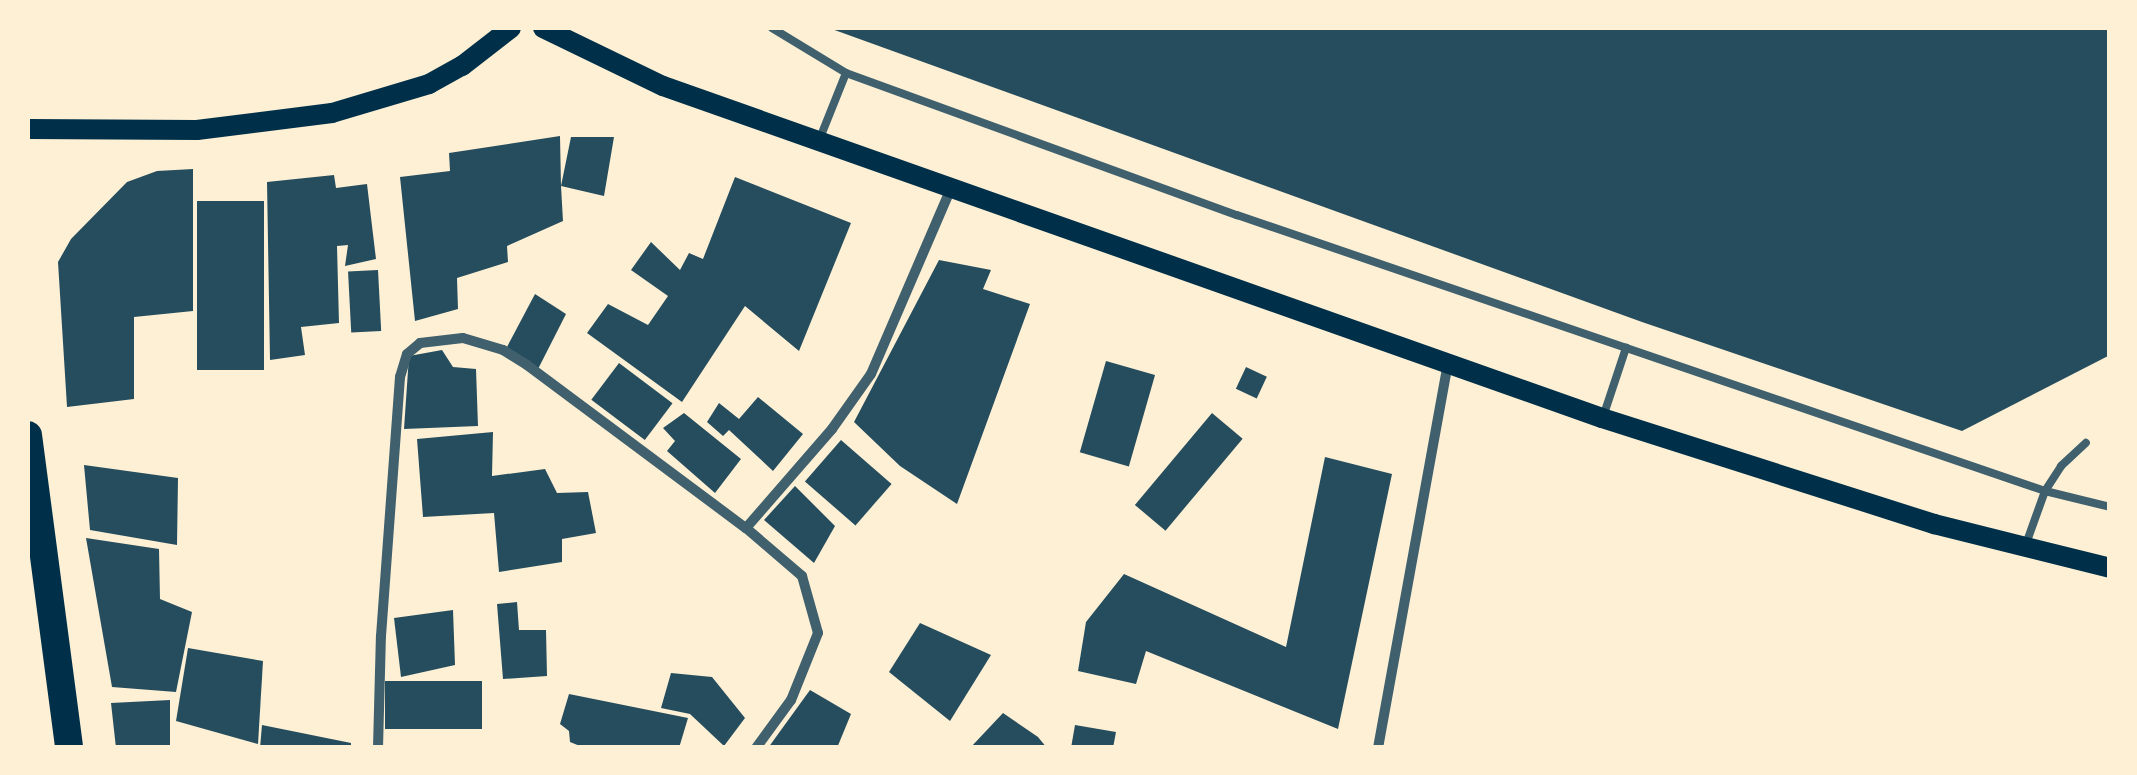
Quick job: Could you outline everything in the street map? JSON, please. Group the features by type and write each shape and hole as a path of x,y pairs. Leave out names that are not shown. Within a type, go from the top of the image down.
{"highway":[{"path":"28,435 70,748"}],"main road":[{"path":"28,129 197,130 332,113 429,84 462,66 511,28"},
{"path":"543,28 663,86 1602,418 2024,549 2110,568"}],"street":[{"path":"746,528 832,429 871,374 951,188"},
{"path":"378,748 396,396 408,354 420,343 463,338 503,350 746,528 802,576 818,632 791,700 756,748"},
{"path":"1378,748 1448,364"}],"lane":[{"path":"772,28 846,73 1236,215 2045,492 2110,507"},
{"path":"820,139 846,73"},
{"path":"1602,418 1626,348"},
{"path":"2024,549 2045,492 2061,466 2086,443"}],"building":[{"path":"829,28 2110,28 2110,355 1962,431 1642,322"},
{"path":"560,136 563,221 507,246 508,262 457,278 458,309 415,321 400,177 450,171 449,153"},
{"path":"571,137 614,137 604,196 561,186"},
{"path":"193,169 193,311 134,317 134,399 67,407 58,262 71,239 127,182 157,171"},
{"path":"334,175 336,188 367,184 376,259 345,266 348,245 337,246 339,323 301,327 305,355 270,360 267,182"},
{"path":"735,177 851,223 799,351 745,306 682,402 587,333 608,304 648,325 668,296 631,270 651,242 680,270 689,253 703,259"},
{"path":"197,201 264,201 264,370 197,370"},
{"path":"939,260 991,270 983,289 1030,304 957,504 900,466 854,422"},
{"path":"378,270 381,331 351,332 348,272"},
{"path":"535,294 566,314 536,373 507,347"},
{"path":"442,350 453,367 476,369 478,426 404,429 409,356"},
{"path":"1106,361 1155,375 1129,466 1080,452"},
{"path":"619,363 673,403 645,440 591,400"},
{"path":"1246,367 1267,377 1257,398 1236,389"},
{"path":"758,397 803,434 773,471 729,430 723,436 707,422 719,403 739,419"},
{"path":"684,413 741,459 715,493 667,451 675,441 663,428"},
{"path":"1212,413 1243,439 1166,531 1135,505"},
{"path":"493,432 492,476 545,469 557,493 588,492 596,533 562,539 562,562 499,572 494,513 423,517 417,439"},
{"path":"841,440 892,484 855,525 805,482"},
{"path":"1325,457 1392,474 1338,729 1146,651 1136,684 1078,671 1086,622 1124,574 1286,647"},
{"path":"84,465 178,478 177,545 90,530"},
{"path":"795,486 835,526 814,563 764,520"},
{"path":"86,538 159,549 160,599 192,612 176,692 112,687"},
{"path":"517,602 519,630 546,630 547,676 503,679 497,604"},
{"path":"453,610 455,665 401,677 394,618"},
{"path":"920,623 991,655 950,721 889,672"},
{"path":"188,648 263,661 258,744 176,721"},
{"path":"671,673 712,677 745,718 724,746 690,714 661,708"},
{"path":"385,681 482,681 482,729 385,729"},
{"path":"810,690 851,714 837,748 768,748"},
{"path":"569,694 688,718 679,748 585,748 570,742 569,731 560,724"},
{"path":"170,700 170,748 116,748 111,703"},
{"path":"1003,713 1038,737 1047,748 970,748"},
{"path":"262,725 351,743 351,748 260,748"},
{"path":"1075,725 1116,732 1113,748 1071,748"}]}
